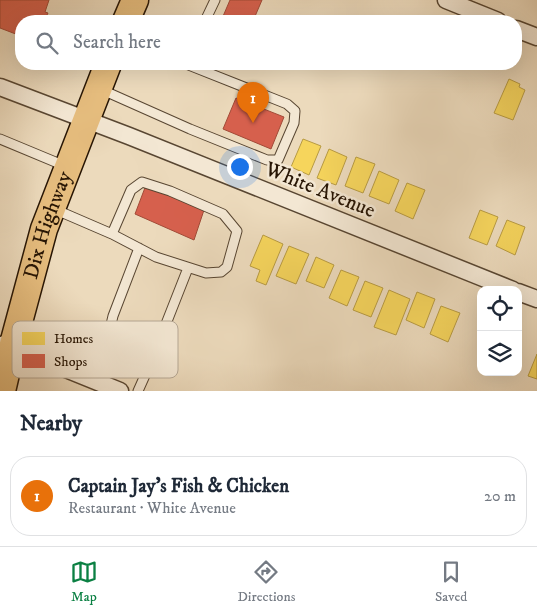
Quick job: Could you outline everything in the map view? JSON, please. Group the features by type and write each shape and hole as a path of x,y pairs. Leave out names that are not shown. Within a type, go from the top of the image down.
{"main road":[{"name":"Dix Highway","path":"14,321 44,229 106,70"},
{"name":"Dix Highway","path":"2,386 6,345 12,327"}],"street":[{"path":"446,0 483,15"},
{"path":"522,31 537,37"},
{"name":"White Avenue","path":"0,86 503,286"},
{"path":"522,294 537,300"},
{"path":"89,378 120,391"}],"lane":[{"path":"208,15 215,0"},
{"path":"98,88 190,129 267,160 278,160 294,123 295,111 287,104 201,70"},
{"path":"0,139 68,167"},
{"path":"52,208 112,234 168,262 206,273 221,272 227,267 237,231 223,214 170,191 142,182 131,190 112,234"},
{"path":"112,321 139,248"},
{"path":"167,321 188,268"},
{"path":"138,391 144,378"}],"building: Homes":[{"path":"509,79 520,84 519,87 525,90 513,120 494,113"},
{"path":"303,139 321,146 309,175 291,167"},
{"path":"329,149 347,157 336,185 317,178"},
{"path":"356,157 375,164 363,193 345,186"},
{"path":"379,171 399,180 389,204 369,196"},
{"path":"407,183 425,190 413,219 395,211"},
{"path":"480,210 498,217 487,245 469,238"},
{"path":"507,220 525,227 515,255 496,246"},
{"path":"263,235 283,244 266,285 256,281 260,270 250,266"},
{"path":"289,246 309,254 296,284 276,276"},
{"path":"316,257 334,265 324,288 306,281"},
{"path":"341,270 359,277 347,306 329,298"},
{"path":"365,281 383,288 371,317 353,310"},
{"path":"389,290 410,299 396,335 374,327"},
{"path":"417,292 435,299 424,328 406,320"},
{"path":"441,306 460,313 448,342 430,334"},
{"path":"537,354 537,379 528,376"}],"building: Shops":[{"path":"0,0 49,0 45,12 48,13 47,15 15,15 15,34 0,28"},
{"path":"230,0 262,0 256,15 224,15"},
{"path":"236,98 284,117 271,149 223,129"},
{"path":"146,185 204,210 194,240 135,214"}],"place":[{"name":"Captain Jay's Fish & Chicken","path":"253,123"}]}
